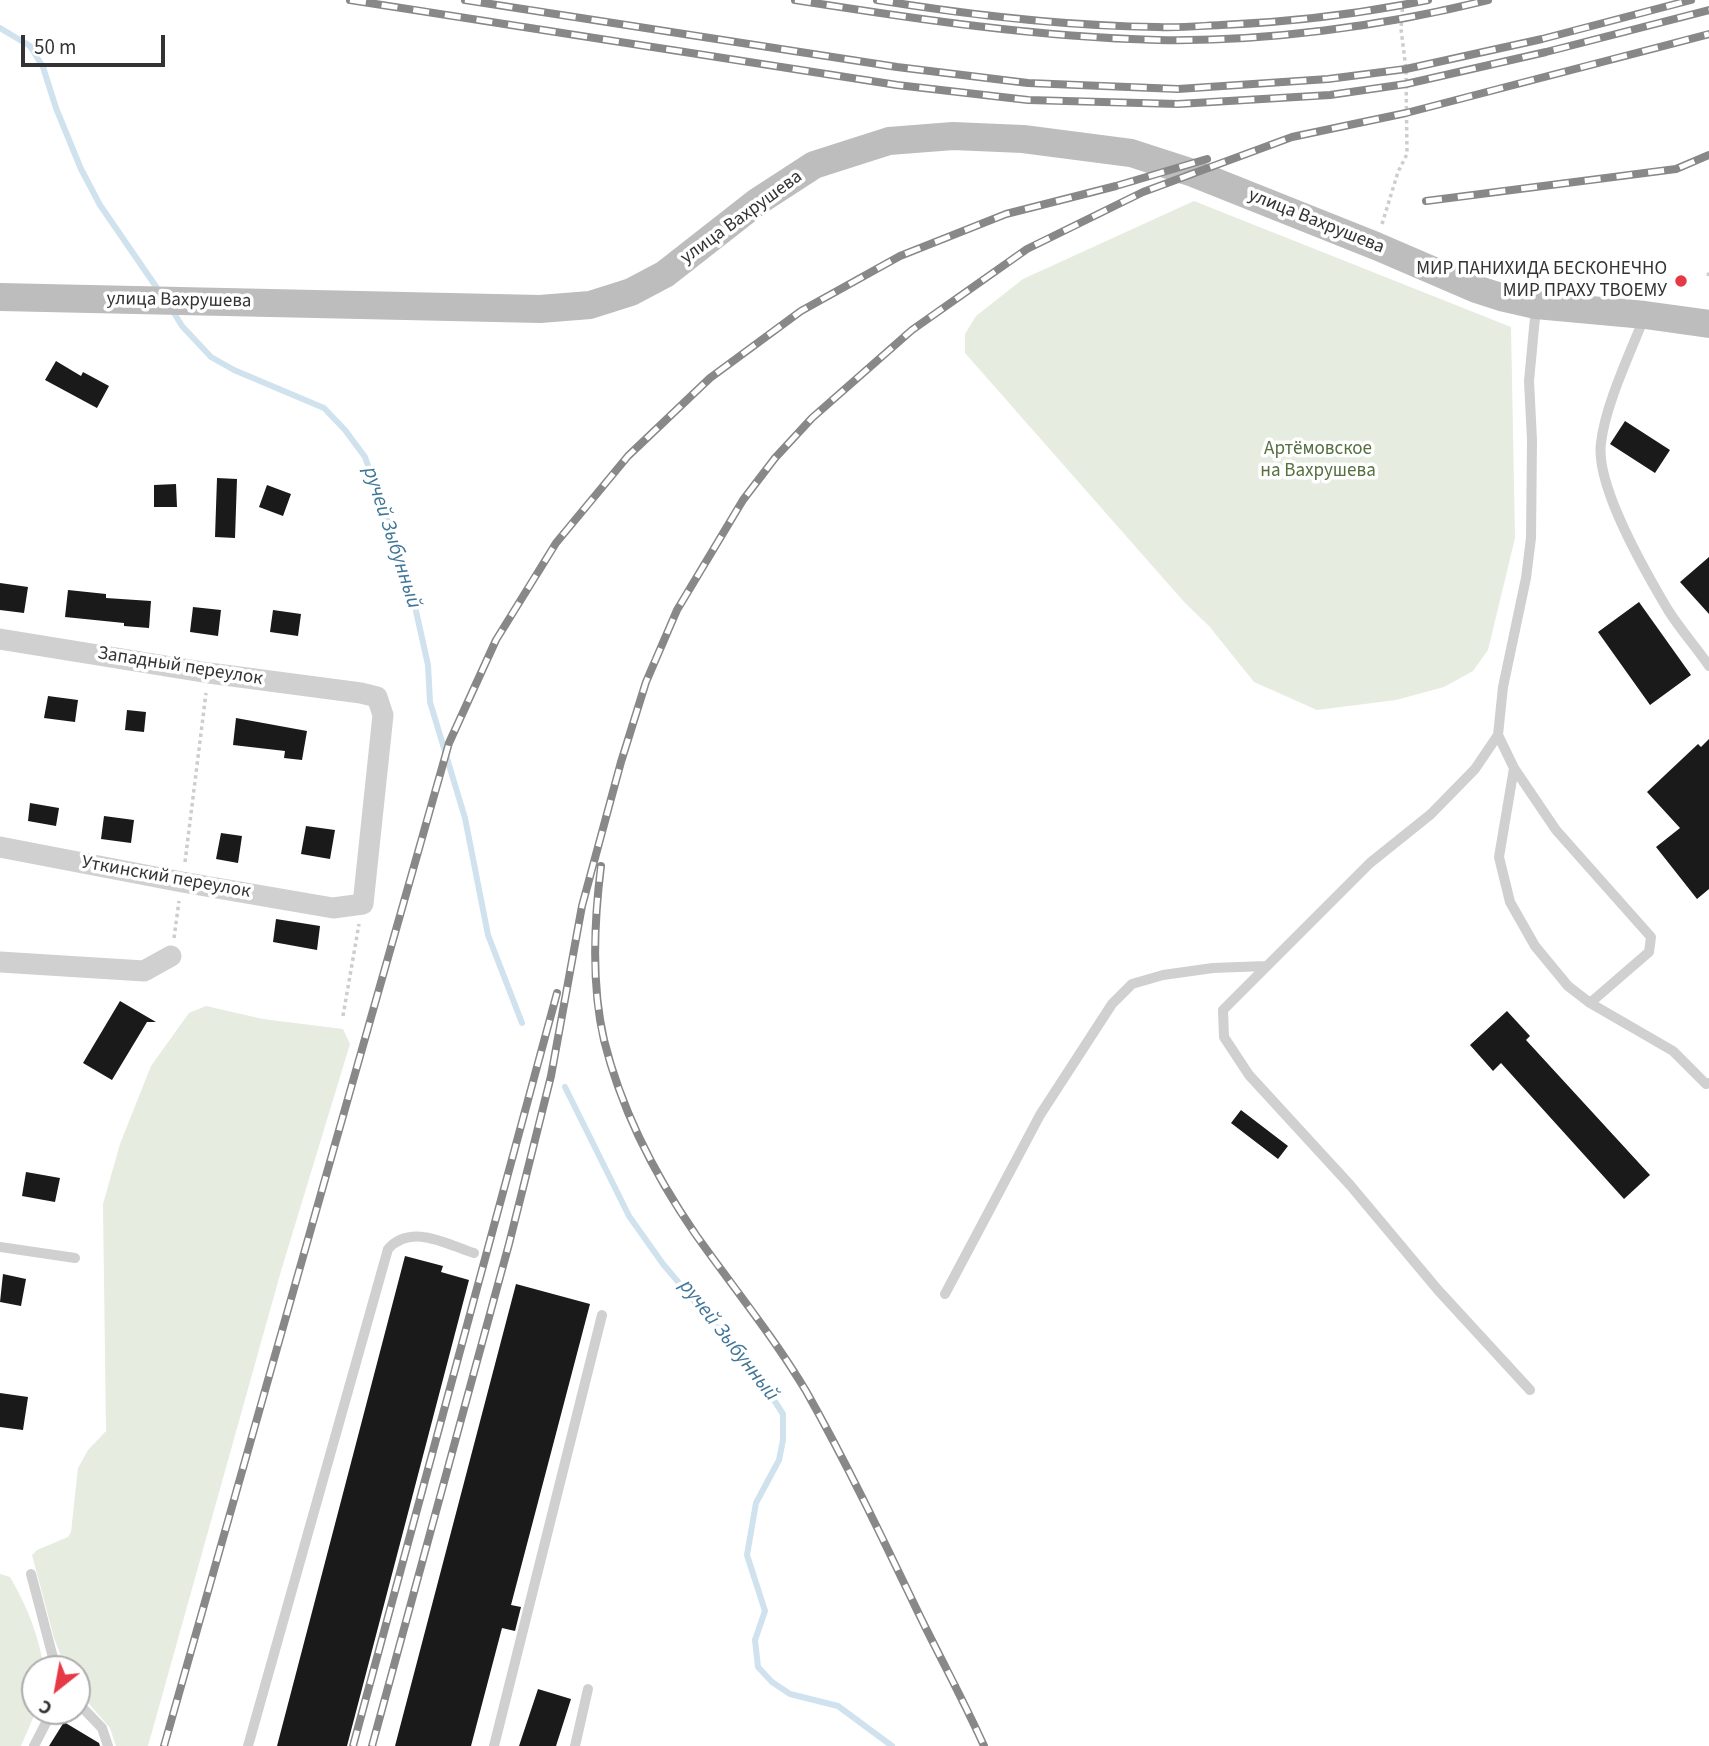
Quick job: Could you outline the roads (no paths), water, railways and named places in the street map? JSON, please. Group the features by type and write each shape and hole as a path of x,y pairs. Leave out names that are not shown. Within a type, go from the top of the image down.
{"main road":[{"name":"улица Вахрушева","path":"0,297 540,309 590,305 631,292 665,274 757,202 814,165 889,141 953,136 1023,139 1131,153 1193,173 1476,289 1536,304 1709,324"}],"street":[{"name":"Западный переулок","path":"0,639 377,697 383,715 363,904"},
{"name":"Уткинский переулок","path":"0,847 333,908 363,904"},
{"path":"0,962 144,971 171,956"}],"lane":[{"path":"1530,1391 1438,1290 1350,1185 1249,1076 1224,1037 1223,1010 1370,863 1431,814 1475,769 1498,735 1503,687 1526,578 1531,538 1532,440 1529,381 1536,304"},
{"path":"1645,315 1607,419 1600,444 1602,467 1613,502 1628,535 1669,610 1709,666"},
{"path":"1498,735 1514,768 1556,830 1651,937 1649,952 1590,1003"},
{"path":"1514,768 1499,857 1510,902 1535,946 1568,986 1590,1003 1673,1051 1708,1085"},
{"path":"946,1294 1040,1115 1112,1004 1132,984 1163,975 1213,968 1266,967"},
{"path":"248,1746 388,1249 396,1240 419,1235 474,1253"},
{"path":"0,1247 75,1258"},
{"path":"495,1746 602,1315"},
{"path":"31,1574 53,1655"},
{"path":"575,1746 588,1689"},
{"path":"91,1717 102,1728 108,1746"},
{"path":"34,1746 45,1725"}],"waterway":[{"name":"ручей Зыбунный","path":"0,28 30,46 43,67 56,108 81,169 100,205 159,291"},
{"name":"ручей Зыбунный","path":"171,308 182,326 211,357 234,370 324,408 365,457 410,584 428,665 430,702 465,818 488,935 522,1023"},
{"name":"ручей Зыбунный","path":"565,1087 629,1216 663,1264 761,1380 783,1414 783,1440 779,1460 756,1503 747,1555 765,1611 755,1640 758,1667 772,1682 790,1694 838,1706 892,1746"}],"railway":[{"path":"350,0 897,85 1028,100 1178,104 1330,95 1406,84 1546,52 1709,10"},
{"path":"465,0 897,67 1028,83 1178,89 1328,79 1406,69 1542,39 1691,0"},
{"path":"795,0 1021,31 1158,40 1240,38 1324,31 1408,18 1488,0"},
{"path":"877,0 1017,19 1174,27 1299,19 1428,0"},
{"path":"372,1746 509,1244 551,1076 582,906 646,682 677,610 743,500 775,458 812,418 912,330 1027,249 1143,192 1292,137 1406,113 1709,34"},
{"path":"1426,201 1676,169 1709,155"},
{"path":"164,1746 449,743 496,640 556,543 628,456 710,378 801,311 900,256 1006,214 1207,159"},
{"path":"601,866 595,931 597,997 611,1066 630,1117 681,1213 806,1391 863,1499 984,1746"},
{"path":"353,1746 557,993"}],"place":[{"name":"МИР ПАНИХИДА БЕСКОНЕЧНО МИР ПРАХУ ТВОЕМУ","path":"1681,281"}],"park label":[{"name":"Артёмовское на Вахрушева","path":"1318,461"}]}
